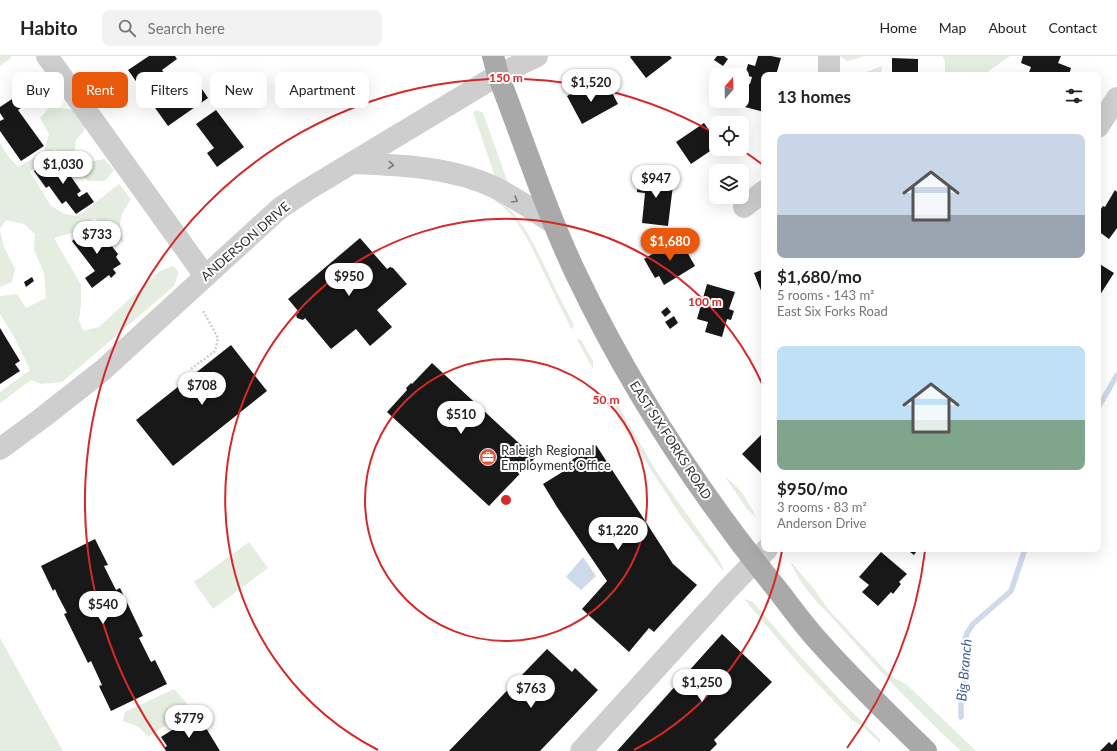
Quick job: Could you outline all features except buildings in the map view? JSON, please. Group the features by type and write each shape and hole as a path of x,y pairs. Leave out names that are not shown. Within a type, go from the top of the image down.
{"main road":[{"name":"EAST SIX FORKS ROAD","path":"495,66 553,223 576,276 624,366 682,461 761,555 821,644 926,751"}],"street":[{"path":"47,56 205,276"},
{"name":"ANDERSON DRIVE","path":"0,448 42,418 103,370 280,208 352,163 495,66 537,56"},
{"path":"829,56 830,72"},
{"path":"1101,122 1117,98"},
{"path":"352,163 425,169 471,178 497,189 553,223"},
{"path":"744,207 761,193"},
{"path":"581,751 761,555"}],"path":[{"path":"191,370 215,351 218,338 203,311"}],"shaded area":[{"path":"0,56 11,56 11,58 0,66"},
{"path":"840,56 864,56 847,61"},
{"path":"942,56 1010,56 987,72 945,72 945,60"},
{"path":"882,66 881,72 866,72"},
{"path":"49,108 78,110 86,123 84,131 76,140 74,154 88,162 104,159 114,170 105,181 88,181 74,165 55,149 30,172 51,206 65,214 78,216 119,184 131,199 124,210 120,224 124,242 113,239 95,218 72,233 54,238 81,285 79,320 83,331 99,327 160,271 173,266 179,272 174,286 62,382 41,384 31,380 0,403 0,392 30,370 13,335 0,314 0,296 17,294 26,308 46,298 44,273 34,250 35,234 24,224 6,220 0,229 0,143 8,156 18,167 44,152 49,134 40,118"},
{"path":"477,110 483,113 508,183 495,177 473,112"},
{"path":"496,198 513,213 533,242 574,325 572,329 577,339 581,340 593,361 593,369 582,349 567,320 528,241 513,218 495,201"},
{"path":"0,231 4,247 15,269 12,282 0,287"},
{"path":"607,394 614,398 656,471 718,558 723,571 681,516 618,419 615,407"},
{"path":"725,477 735,485 743,495 756,517 747,509"},
{"path":"249,542 268,568 213,609 194,582"},
{"path":"790,561 814,589 828,609 887,672 906,684 976,751 961,751 929,721 824,610 799,579"},
{"path":"744,599 754,603 794,650 843,703 880,739 880,743 864,728 852,720 799,664"},
{"path":"0,638 63,751 0,751"},
{"path":"174,689 185,701 191,711 178,717 148,737 139,727 123,721 125,712"}],"water":[{"path":"583,557 596,576 581,590 566,577"}],"waterway":[{"name":"Big Branch","path":"1101,403 1117,375"},
{"name":"Big Branch","path":"961,717 961,695 967,667 964,643 967,633 973,624 1011,591 1024,552"}],"place":[{"name":"Raleigh Regional Employment Office","path":"488,457"}]}
